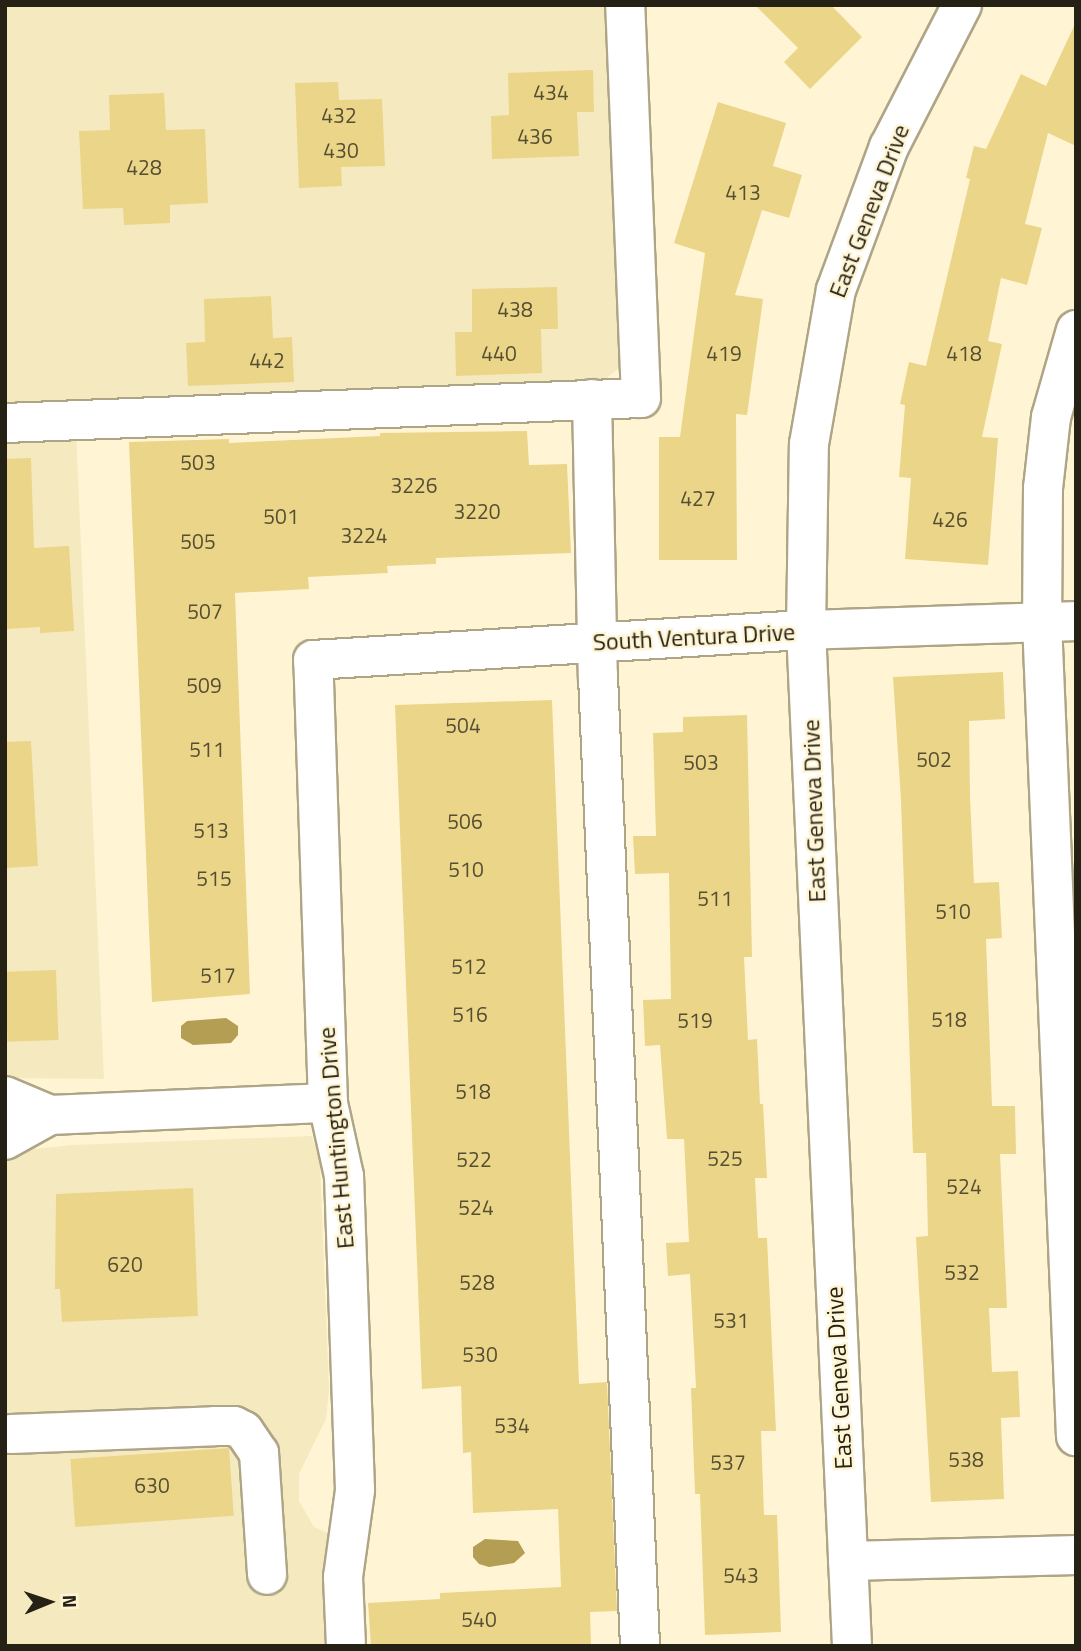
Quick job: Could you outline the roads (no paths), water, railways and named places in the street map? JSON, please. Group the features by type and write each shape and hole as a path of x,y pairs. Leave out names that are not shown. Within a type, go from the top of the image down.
{"street":[{"path":"5,423 641,398 625,5"},
{"name":"East Geneva Drive","path":"852,1646 806,630 808,444 836,290 888,147 962,5"},
{"path":"1076,330 1051,417 1043,488 1059,621 1076,1436"},
{"path":"592,400 597,643 640,1646"},
{"name":"South Ventura Drive","path":"313,660 806,630 1059,621"},
{"name":"East Huntington Drive","path":"313,660 328,1103 344,1176 355,1490 343,1577 346,1646"},
{"path":"5,1096 50,1115 328,1103"},
{"path":"5,1140 50,1115"},
{"path":"11,1434 215,1426 234,1426 244,1431 259,1453 267,1576"},
{"path":"848,1562 1076,1555"}]}
